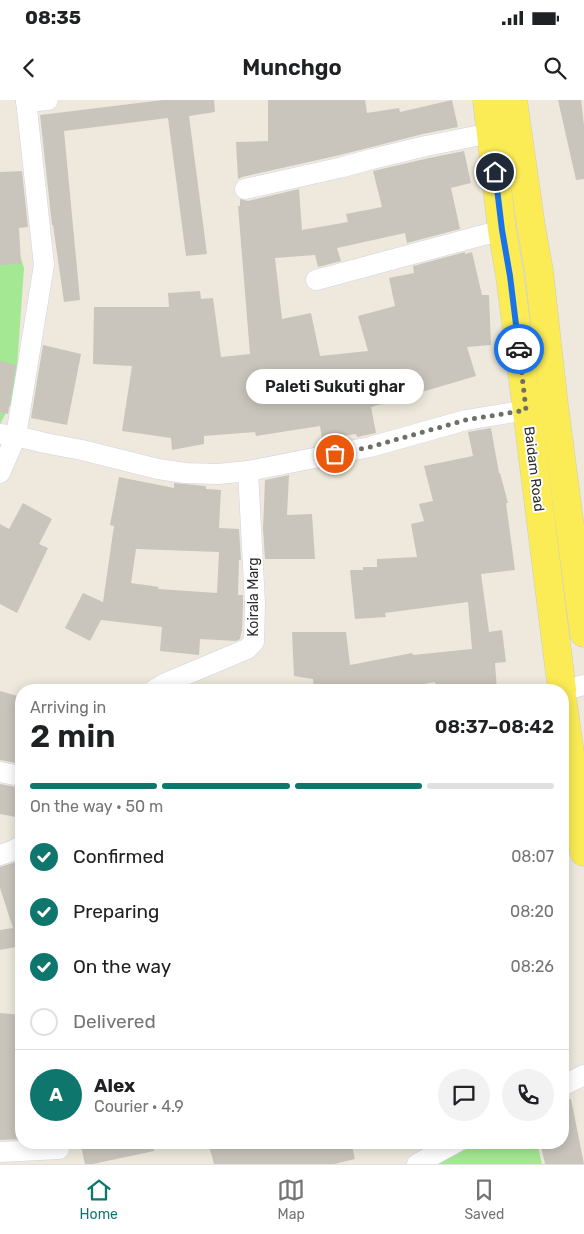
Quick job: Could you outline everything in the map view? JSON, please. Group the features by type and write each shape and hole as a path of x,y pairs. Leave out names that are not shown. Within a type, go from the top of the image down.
{"main road":[{"name":"Baidam Road","path":"487,100 561,684"},
{"name":"Baidam Road","path":"513,100 539,271 554,405 584,633"},
{"path":"569,766 584,852"}],"street":[{"path":"0,473 44,265 26,101 48,100"},
{"path":"245,189 343,168 426,146 491,133"},
{"path":"316,280 502,230"},
{"path":"8,435 82,450 158,469 185,473 218,474 248,471 370,447 466,420 554,405"},
{"name":"Koirala Marg","path":"164,684 247,649 254,642 255,604 248,471"},
{"path":"569,689 584,686"},
{"path":"0,772 15,775"},
{"path":"0,855 15,849"},
{"path":"569,1082 584,1074"},
{"path":"417,1164 444,1149"},
{"path":"0,1152 60,1152"}],"green space":[{"path":"0,195 24,268 15,396 0,424"},
{"path":"467,1149 538,1149 542,1164 436,1164"}],"building":[{"path":"163,100 214,100 215,112 189,116 207,254 186,256 168,118 64,131 80,300 64,302 52,225 40,115"},
{"path":"268,100 365,100 367,113 399,108 400,112 452,100 458,127 238,179 236,142 268,141"},
{"path":"558,100 581,100 584,125 584,179 576,180"},
{"path":"464,151 471,183 451,188 460,229 407,243 405,233 337,248 341,261 318,267 315,255 275,258 282,319 311,313 320,356 368,351 358,316 395,306 389,278 414,273 413,266 465,252 465,254 472,252 482,295 489,295 491,345 467,347 476,376 371,407 376,433 357,437 356,434 322,439 320,426 256,436 255,432 204,436 204,444 172,450 171,438 122,431 132,366 93,364 94,307 169,307 168,293 200,291 201,299 213,298 221,357 250,354 238,206 240,206 240,199 248,201 299,189 302,230 348,222 346,214 382,207 373,171"},
{"path":"22,171 28,227 19,228 21,264 0,265 0,172"},
{"path":"43,345 81,354 67,425 31,418"},
{"path":"0,361 16,365 8,414 0,412"},
{"path":"491,428 499,473 508,503 506,503 515,570 481,574 489,632 502,630 506,662 495,663 497,684 435,684 435,682 424,684 313,684 313,679 294,676 292,632 346,632 350,665 412,653 413,655 472,649 468,602 385,613 386,617 355,619 350,570 363,570 363,567 377,567 377,559 417,557 411,524 424,521 419,504 433,501 424,466 473,456 468,432"},
{"path":"289,475 287,515 312,514 315,559 265,559 263,529 265,480"},
{"path":"119,477 174,488 174,483 206,486 206,489 221,490 219,528 239,529 241,560 239,560 238,595 243,595 240,639 236,641 200,639 199,655 160,651 162,627 101,620 90,641 65,628 83,593 103,602 114,526 110,525","holes":["136,549 219,552 217,593 158,589 159,587 131,583"]},
{"path":"23,503 52,519 39,544 48,548 17,613 0,604 0,524 9,529"},
{"path":"0,691 15,695 15,763 0,760"},
{"path":"0,784 15,787 15,817 0,814"},
{"path":"15,862 15,947 0,950 0,930 13,928 0,888 0,867"},
{"path":"0,1013 15,1014 15,1139 0,1140"},
{"path":"569,1099 571,1099 584,1164 545,1164 542,1149 569,1149"},
{"path":"82,1149 154,1149 154,1151 85,1164"},
{"path":"210,1149 353,1149 355,1159 334,1164 214,1164"}],"way so far":[{"path":"335,454 370,447 466,420 526,410 519,349"}],"place":[{"name":"Paleti Sukuti ghar","path":"335,454"}],"route":[{"path":"495,172 519,349"}]}
